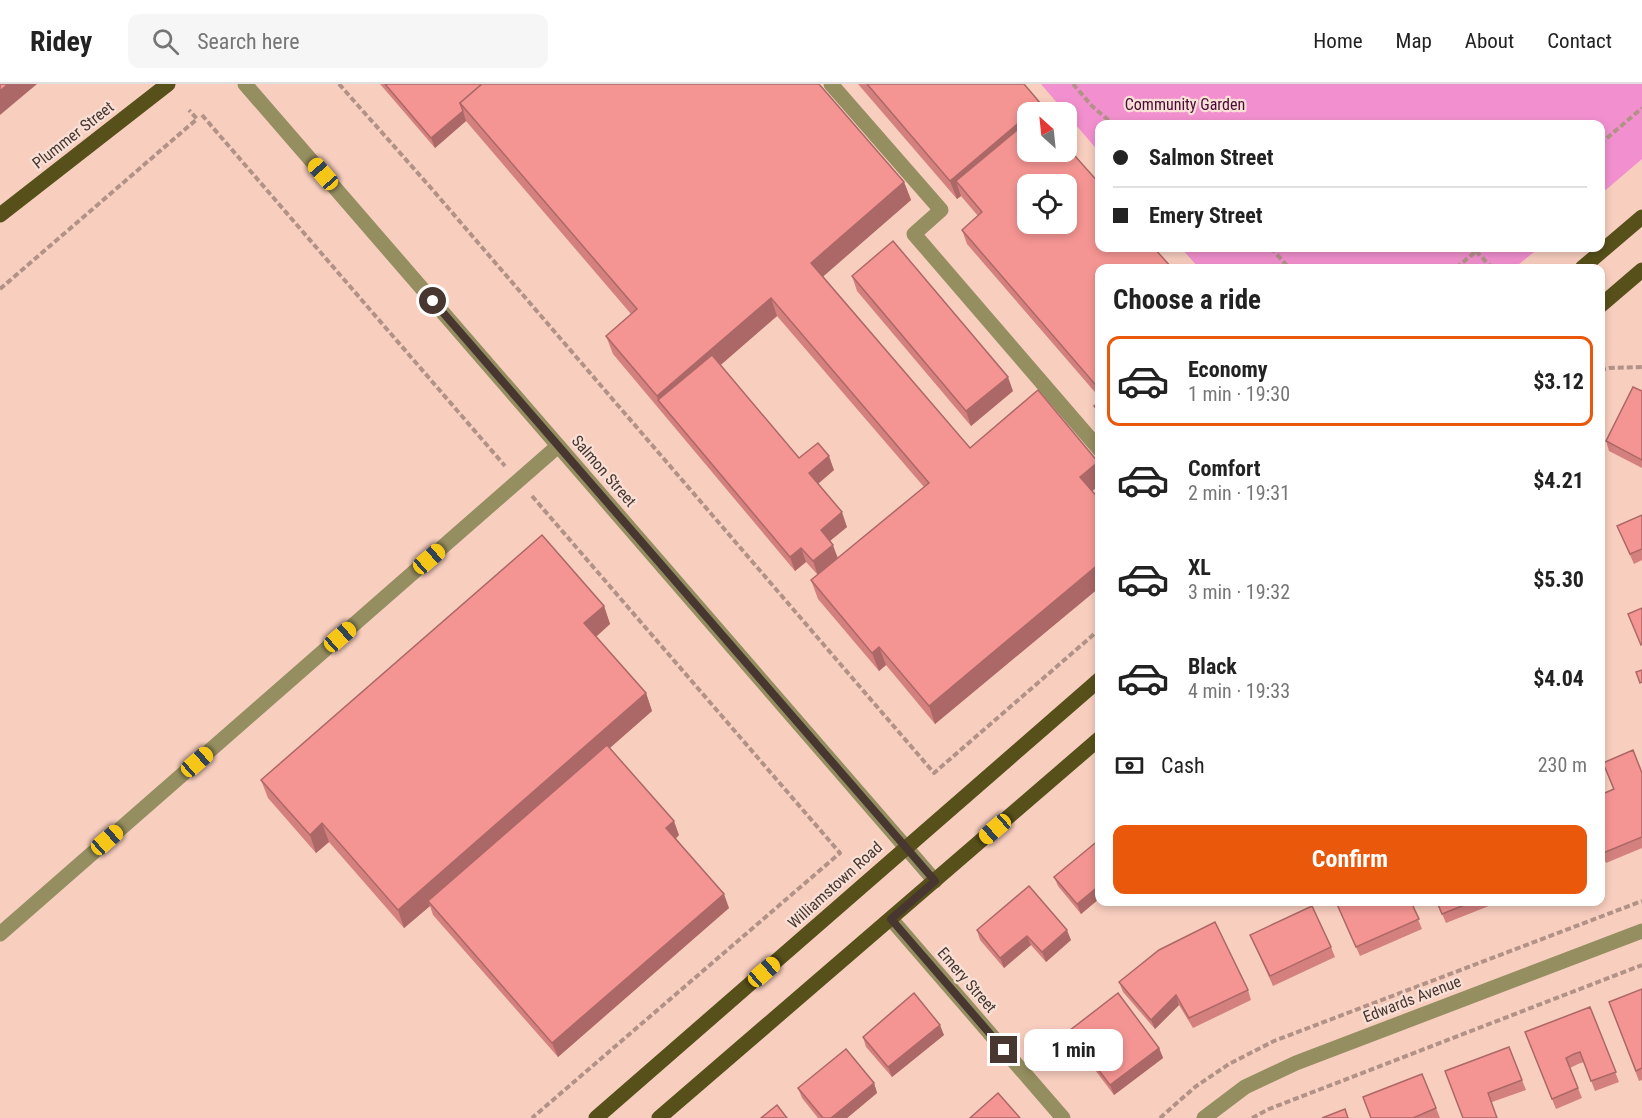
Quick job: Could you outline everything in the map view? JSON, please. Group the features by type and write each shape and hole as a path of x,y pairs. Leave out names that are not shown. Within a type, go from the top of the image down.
{"main road":[{"name":"Plummer Street","path":"0,215 168,84"},
{"path":"1605,248 1642,217"},
{"path":"1587,264 1601,252"},
{"path":"1605,302 1642,270"},
{"name":"Williamstown Road","path":"596,1118 905,846 1095,683"},
{"path":"659,1118 1095,742"}],"street":[{"name":"Salmon Street","path":"245,84 935,881"},
{"path":"831,84 941,210 914,234 1095,444"},
{"path":"0,934 558,446"},
{"name":"Emery Street","path":"891,919 1063,1118"},
{"name":"Edwards Avenue","path":"1204,1118 1245,1087 1296,1063 1642,931"}],"path":[{"path":"339,84 934,772 1095,633"},
{"path":"1073,84 1092,106 1108,120"},
{"path":"1605,140 1642,108"},
{"path":"0,289 197,119 189,110"},
{"path":"1275,252 1285,264"},
{"path":"1461,264 1475,252"},
{"path":"1605,369 1642,367"},
{"path":"532,1118 840,853"},
{"path":"1252,1118 1269,1109 1642,965"}],"green space":[{"name":"Community Garden","path":"1041,84 1642,84 1642,159 1605,191 1605,120 1095,120 1095,147 1077,126 1077,102 1056,102"},
{"path":"1185,252 1534,252 1519,264 1195,264"}],"building":[{"path":"0,84 8,84 0,91"},
{"path":"385,84 482,84 460,103 463,111 431,138"},
{"path":"482,84 819,84 904,182 811,263 970,448 1038,390 1095,458 1095,464 1080,477 1095,494 1095,567 929,706 879,647 872,653 811,580 929,483 771,298 657,396 606,336 637,309 460,103"},
{"path":"867,84 1024,84 1039,102 1017,102 1017,124 950,181"},
{"path":"1017,130 1017,162 1077,162 1077,158 1095,178 1095,252 1158,252 1168,264 1095,264 1095,384 962,230 982,212 956,181"},
{"path":"893,241 1008,377 966,411 852,276"},
{"path":"712,355 799,458 818,443 829,456 809,473 842,512 821,530 833,545 813,561 801,548 790,557 658,400"},
{"path":"1633,387 1642,391 1642,460 1606,441"},
{"path":"1642,515 1642,549 1630,554 1617,526"},
{"path":"542,535 604,606 584,623 646,693 398,910 322,823 310,835 261,780"},
{"path":"1642,608 1642,644 1641,645 1628,614"},
{"path":"1642,670 1642,682 1640,683 1636,672"},
{"path":"607,745 674,821 666,828 724,894 552,1043 428,901"},
{"path":"1633,750 1642,773 1642,837 1605,852 1605,793 1614,789 1605,762"},
{"path":"1095,843 1095,889 1077,904 1054,877"},
{"path":"1029,886 1067,930 1042,952 1027,936 1000,958 977,930"},
{"path":"1312,906 1331,947 1270,976 1250,935"},
{"path":"1338,906 1413,906 1419,919 1356,947"},
{"path":"1439,906 1462,906 1442,914"},
{"path":"1215,922 1248,990 1189,1018 1176,995 1151,1020 1119,982 1159,950"},
{"path":"1642,989 1642,1068 1636,1071 1609,1002"},
{"path":"914,993 940,1025 888,1067 863,1037"},
{"path":"1118,993 1159,1048 1110,1085 1069,1031"},
{"path":"1590,1007 1616,1072 1591,1081 1580,1052 1574,1054 1566,1058 1578,1088 1552,1099 1525,1032"},
{"path":"1509,1047 1522,1080 1488,1093 1497,1118 1463,1118 1445,1071"},
{"path":"846,1049 874,1083 831,1118 823,1118 798,1088"},
{"path":"1422,1074 1436,1108 1413,1118 1371,1118 1363,1097"},
{"path":"998,1093 1020,1118 970,1118"},
{"path":"777,1105 787,1118 761,1118"},
{"path":"1345,1109 1348,1118 1322,1118"}],"route":[{"path":"433,301 935,881 891,919 1004,1050"}]}
